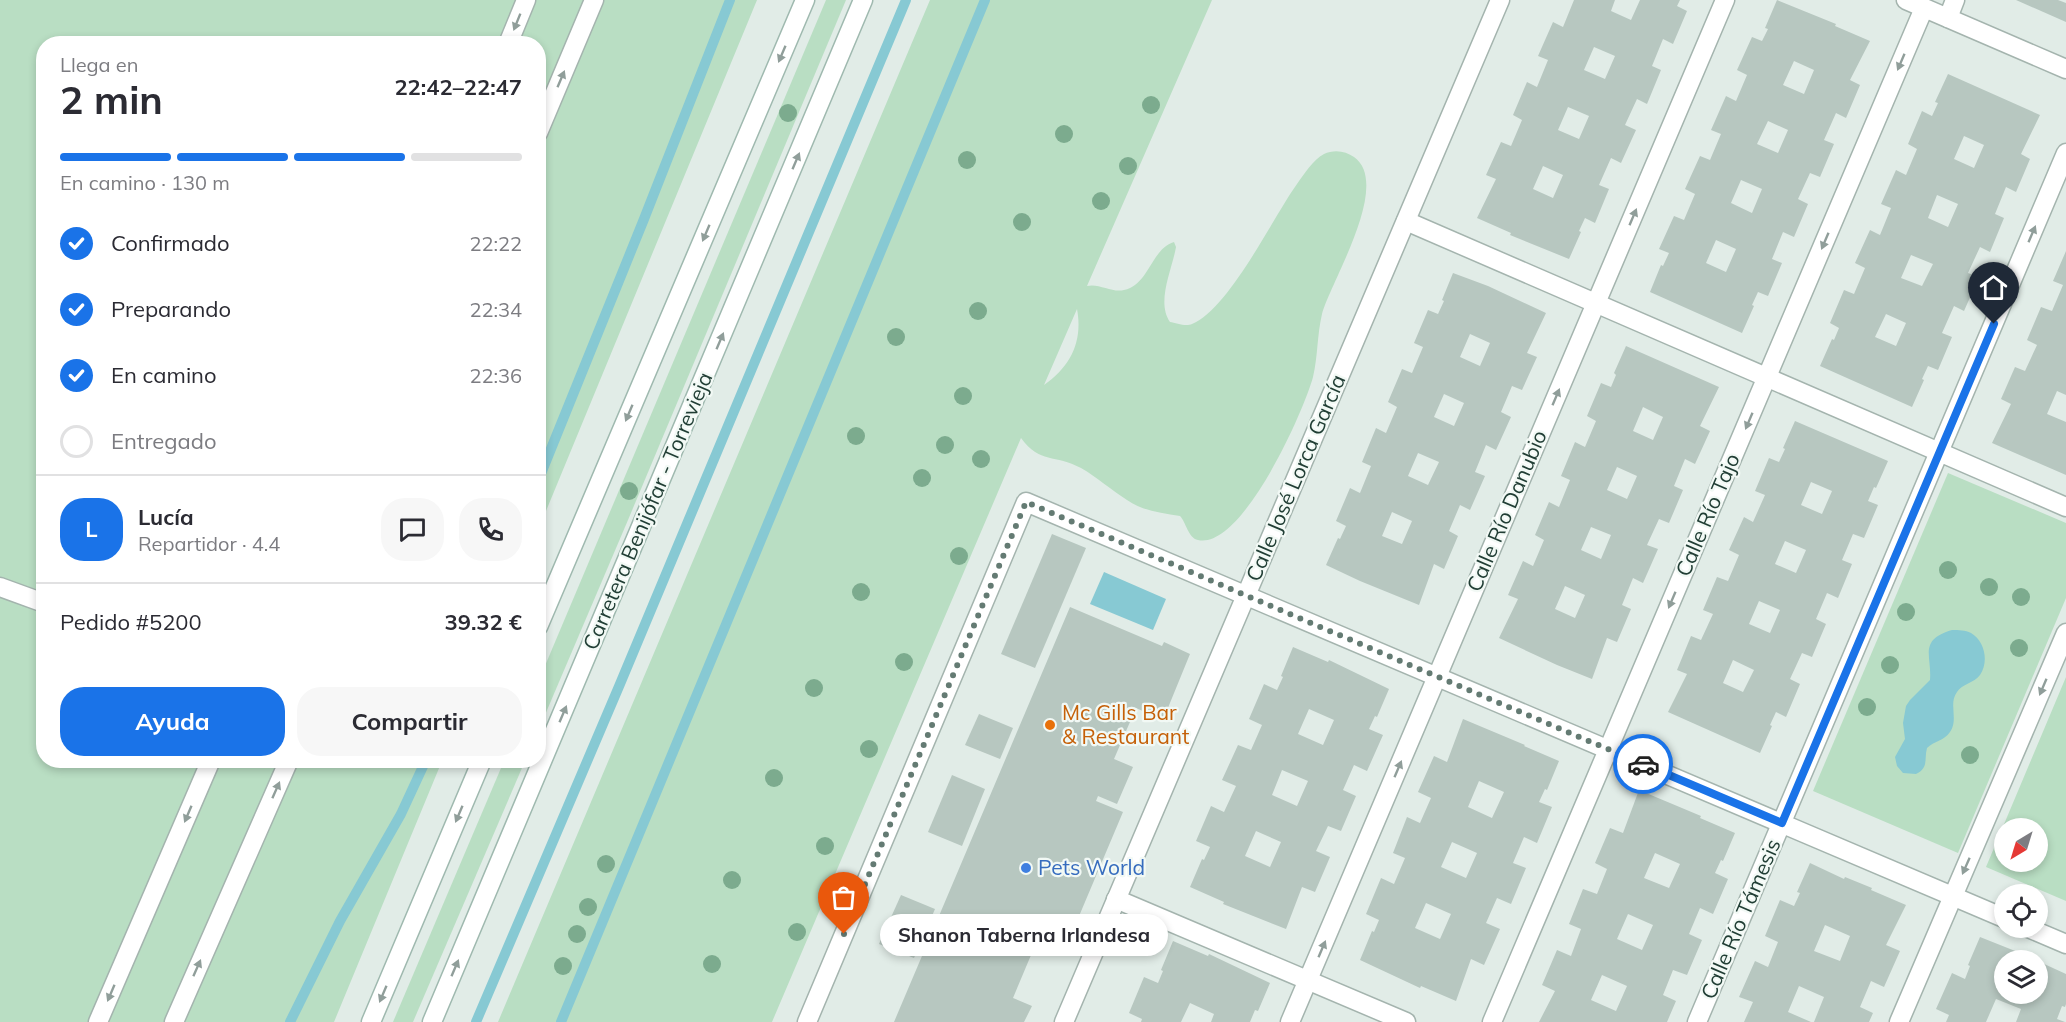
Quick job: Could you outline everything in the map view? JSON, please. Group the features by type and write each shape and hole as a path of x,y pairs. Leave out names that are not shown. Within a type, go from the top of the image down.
{"street":[{"path":"511,36 526,0"},
{"path":"546,114 594,0"},
{"path":"546,608 804,0"},
{"name":"Carretera Benijófar - Torrevieja","path":"546,752 863,0"},
{"name":"Calle José Lorca García","path":"1064,1022 1500,0"},
{"name":"Calle Río Danubio","path":"1290,1022 1725,0"},
{"path":"1906,0 2066,69"},
{"path":"1948,18 1955,0"},
{"name":"Calle Río Tajo","path":"1492,1022 1924,8"},
{"name":"Calle Río Támesis","path":"1697,1022 2066,153"},
{"path":"1406,221 2066,507"},
{"path":"807,1022 1026,502 1994,914"},
{"path":"0,587 36,600"},
{"path":"1899,1022 2066,633"},
{"path":"98,1022 208,768"},
{"path":"174,1022 285,768"},
{"path":"371,1022 479,768"},
{"name":"Carretera Benijófar - Torrevieja","path":"432,1022 539,768"},
{"path":"1116,899 1406,1022"},
{"path":"2048,936 2066,944"}],"green space":[{"path":"0,0 757,0 546,511 546,36 36,36 36,768 439,768 334,1022 0,1022"},
{"path":"826,0 846,0 546,713 546,663"},
{"path":"930,0 1212,0 1087,286 1119,291 1132,287 1145,274 1160,252 1174,242 1176,247 1166,286 1164,305 1170,322 1190,325 1206,315 1235,282 1312,163 1324,154 1344,152 1354,157 1364,170 1366,188 1363,210 1356,233 1322,314 1313,377 1284,446 1269,475 1251,502 1233,524 1215,537 1198,540 1189,533 1180,516 1139,507 1081,468 1035,452 1021,438 772,1022 498,1022","holes":["1077,309 1078,321 1073,352 1061,370 1044,385"]},
{"path":"1948,473 2066,523 2066,598 1958,853 1813,791"},
{"path":"2066,677 2066,901 2048,893 2048,884 2026,884 1998,872 2048,872 2048,818 2007,818"},
{"path":"501,768 522,768 413,1022 393,1022"},
{"path":"1994,848 1994,870 1986,867"}],"water":[{"path":"1104,572 1166,599 1153,630 1090,604"},
{"path":"1952,630 1969,632 1980,641 1985,658 1983,670 1977,678 1957,692 1953,701 1953,727 1945,737 1927,748 1923,769 1916,774 1903,773 1897,766 1895,757 1905,739 1903,723 1906,706 1930,680 1929,650 1934,639"}],"building":[{"path":"1574,0 1615,0 1611,11 1631,20 1640,0 1680,0 1677,6 1687,11 1673,44 1663,39 1652,66 1661,70 1647,104 1637,99 1625,125 1636,130 1621,163 1611,158 1599,185 1609,189 1595,223 1585,218 1569,259 1510,235 1511,233 1477,218 1496,179 1486,175 1501,142 1511,146 1522,120 1513,115 1527,82 1537,87 1548,60 1538,56 1553,22 1563,27","holes":["1594,47 1615,56 1605,79 1584,70","1568,107 1589,116 1579,139 1558,130","1543,166 1563,175 1553,198 1533,189"]},
{"path":"1777,0 1836,24 1835,26 1870,41 1850,80 1860,85 1846,118 1836,113 1824,140 1834,144 1820,177 1810,173 1798,199 1808,204 1794,237 1783,232 1772,259 1782,263 1768,296 1758,292 1742,333 1650,292 1661,265 1663,266 1669,253 1659,249 1674,216 1684,220 1695,194 1685,189 1700,156 1710,160 1721,134 1711,130 1726,96 1736,101 1747,75 1737,70 1752,37 1762,41 1768,29 1765,28","holes":["1794,61 1814,70 1804,94 1783,85","1768,121 1788,130 1778,153 1757,144","1741,180 1762,189 1752,213 1731,203","1716,240 1736,249 1726,272 1706,263"]},
{"path":"2016,0 2058,0 2066,3 2066,22"},
{"path":"1948,74 2040,115 2021,154 2030,159 2016,192 2006,187 1995,214 2004,218 1990,252 1980,247 1968,273 1979,277 1964,311 1954,306 1942,333 1952,337 1938,370 1928,366 1912,407 1820,366 1839,328 1830,323 1844,290 1854,294 1865,268 1855,263 1870,230 1880,235 1891,208 1881,204 1896,170 1906,175 1917,149 1908,144 1922,111 1932,116 1938,103 1935,102","holes":["1964,136 1984,145 1974,168 1954,159","1937,195 1958,204 1948,227 1928,218","1911,255 1933,264 1922,286 1901,278","1886,314 1906,323 1896,346 1875,337"]},
{"path":"2066,251 2066,395 2057,391 2047,414 2066,422 2066,475 1992,443 2011,404 2001,399 2015,367 2025,371 2037,345 2027,340 2041,307 2052,311 2063,285 2053,281"},
{"path":"1453,273 1488,286 1546,313 1527,353 1537,357 1522,390 1512,386 1501,412 1511,417 1496,450 1486,445 1475,472 1485,476 1470,510 1460,505 1449,531 1458,536 1444,569 1434,564 1419,605 1326,565 1346,526 1336,521 1350,488 1360,493 1371,466 1362,462 1376,428 1386,433 1397,407 1388,402 1402,369 1412,373 1423,347 1414,343 1428,310 1438,314 1444,301 1442,300","holes":["1470,334 1490,343 1480,366 1460,357","1444,394 1464,403 1454,426 1434,417","1418,453 1439,462 1428,485 1408,476","1392,512 1412,521 1402,544 1382,536"]},
{"path":"1626,346 1719,387 1700,426 1710,431 1695,464 1685,459 1674,486 1683,490 1669,523 1659,519 1647,545 1658,549 1643,583 1633,578 1622,605 1631,609 1617,642 1607,638 1592,679 1499,638 1518,599 1508,595 1523,561 1533,566 1544,540 1535,535 1549,502 1559,507 1570,480 1561,476 1575,442 1585,447 1596,421 1587,416 1601,383 1611,387 1616,375 1614,373","holes":["1643,407 1663,417 1653,440 1633,431","1617,467 1637,476 1627,499 1607,490","1591,527 1611,535 1601,559 1581,550","1565,586 1585,595 1575,618 1555,609"]},
{"path":"1795,421 1888,461 1868,501 1878,505 1864,538 1853,534 1842,560 1852,564 1838,598 1827,593 1816,619 1826,624 1812,657 1802,653 1790,679 1800,684 1786,717 1776,712 1760,753 1668,712 1687,674 1677,670 1691,636 1701,640 1713,614 1703,610 1717,577 1728,581 1739,555 1729,550 1744,517 1753,522 1765,495 1755,491 1769,458 1779,462 1785,449 1783,448","holes":["1811,482 1832,491 1822,514 1801,505","1785,541 1806,550 1796,573 1775,564","1759,601 1780,610 1770,633 1749,624","1733,660 1754,670 1743,692 1723,683"]},
{"path":"1052,534 1086,548 1035,668 1001,654"},
{"path":"1070,607 1162,646 1164,642 1190,654 1163,720 1136,708 1114,759 1133,767 1117,804 1098,796 1096,801 1123,812 1074,928 1047,917 1013,998 1032,1006 1024,1022 894,1022"},
{"path":"1293,647 1328,662 1329,660 1389,689 1369,729 1383,735 1367,771 1354,765 1343,790 1356,796 1341,831 1328,826 1316,851 1330,857 1315,892 1302,887 1286,929 1223,904 1224,902 1190,887 1210,847 1196,841 1211,806 1224,812 1236,786 1222,780 1238,745 1251,750 1262,725 1249,719 1264,684 1277,690 1283,677 1281,676","holes":["1309,709 1334,720 1323,745 1298,734","1282,770 1308,781 1297,806 1272,795","1256,831 1281,842 1270,867 1245,856"]},
{"path":"979,714 1013,728 1000,759 965,745"},
{"path":"1463,719 1559,761 1547,790 1545,789 1539,802 1552,807 1537,843 1524,837 1513,863 1526,868 1511,904 1497,898 1486,923 1500,929 1484,965 1471,959 1456,1001 1421,986 1420,988 1360,960 1379,920 1366,914 1381,878 1394,884 1405,858 1393,853 1407,817 1420,823 1431,798 1418,792 1434,756 1447,762","holes":["1479,781 1504,792 1492,818 1468,807","1452,842 1477,853 1466,878 1441,867","1426,903 1451,914 1440,939 1415,928"]},
{"path":"952,775 985,789 962,846 928,832"},
{"path":"1639,790 1735,833 1715,873 1728,879 1713,914 1700,908 1689,934 1702,940 1687,975 1673,970 1663,995 1676,1001 1667,1022 1539,1022 1555,991 1542,985 1557,950 1571,956 1581,929 1569,924 1583,889 1597,894 1607,869 1595,863 1610,828 1623,833","holes":["1655,853 1680,864 1669,888 1644,878","1628,914 1653,925 1642,950 1617,939","1602,975 1627,986 1616,1011 1591,1000"]},
{"path":"1810,863 1844,879 1845,877 1872,888 1871,890 1906,905 1886,945 1900,951 1884,987 1871,981 1860,1007 1873,1013 1869,1022 1814,1022 1824,997 1799,986 1788,1012 1811,1022 1744,1022 1753,1002 1739,997 1755,961 1768,967 1778,942 1765,936 1780,900 1794,906 1800,893 1797,892","holes":["1825,925 1850,936 1840,961 1814,951"]},
{"path":"901,895 935,909 914,958 879,944"},
{"path":"1980,937 2013,950 1994,950 1994,1004 1986,1022 1946,1022 1949,1015 1936,1009 1952,973 1965,979 1970,966 1968,965"},
{"path":"1173,941 1208,956 1209,954 1270,983 1258,1011 1255,1010 1250,1022 1211,1022 1214,1014 1190,1003 1181,1022 1141,1022 1142,1019 1129,1013 1144,977 1158,983"},
{"path":"2048,966 2066,974 2066,1004 2065,1007 2062,1006 2057,1019 2065,1022 2016,1022 2021,1009 2008,1004 2048,1004"}],"waterway":[{"path":"546,461 730,0"},
{"path":"476,1022 906,0"},
{"path":"561,1022 985,0"},
{"path":"290,1022 340,921 401,814 422,768"}],"way so far":[{"path":"844,934 1026,502 1643,764"}],"place":[{"name":"Mc Gills Bar & Restaurant","path":"1050,725"},
{"name":"Pets World","path":"1026,868"},
{"name":"Shanon Taberna Irlandesa","path":"844,934"}],"route":[{"path":"1643,764 1782,823 1994,324"}]}
